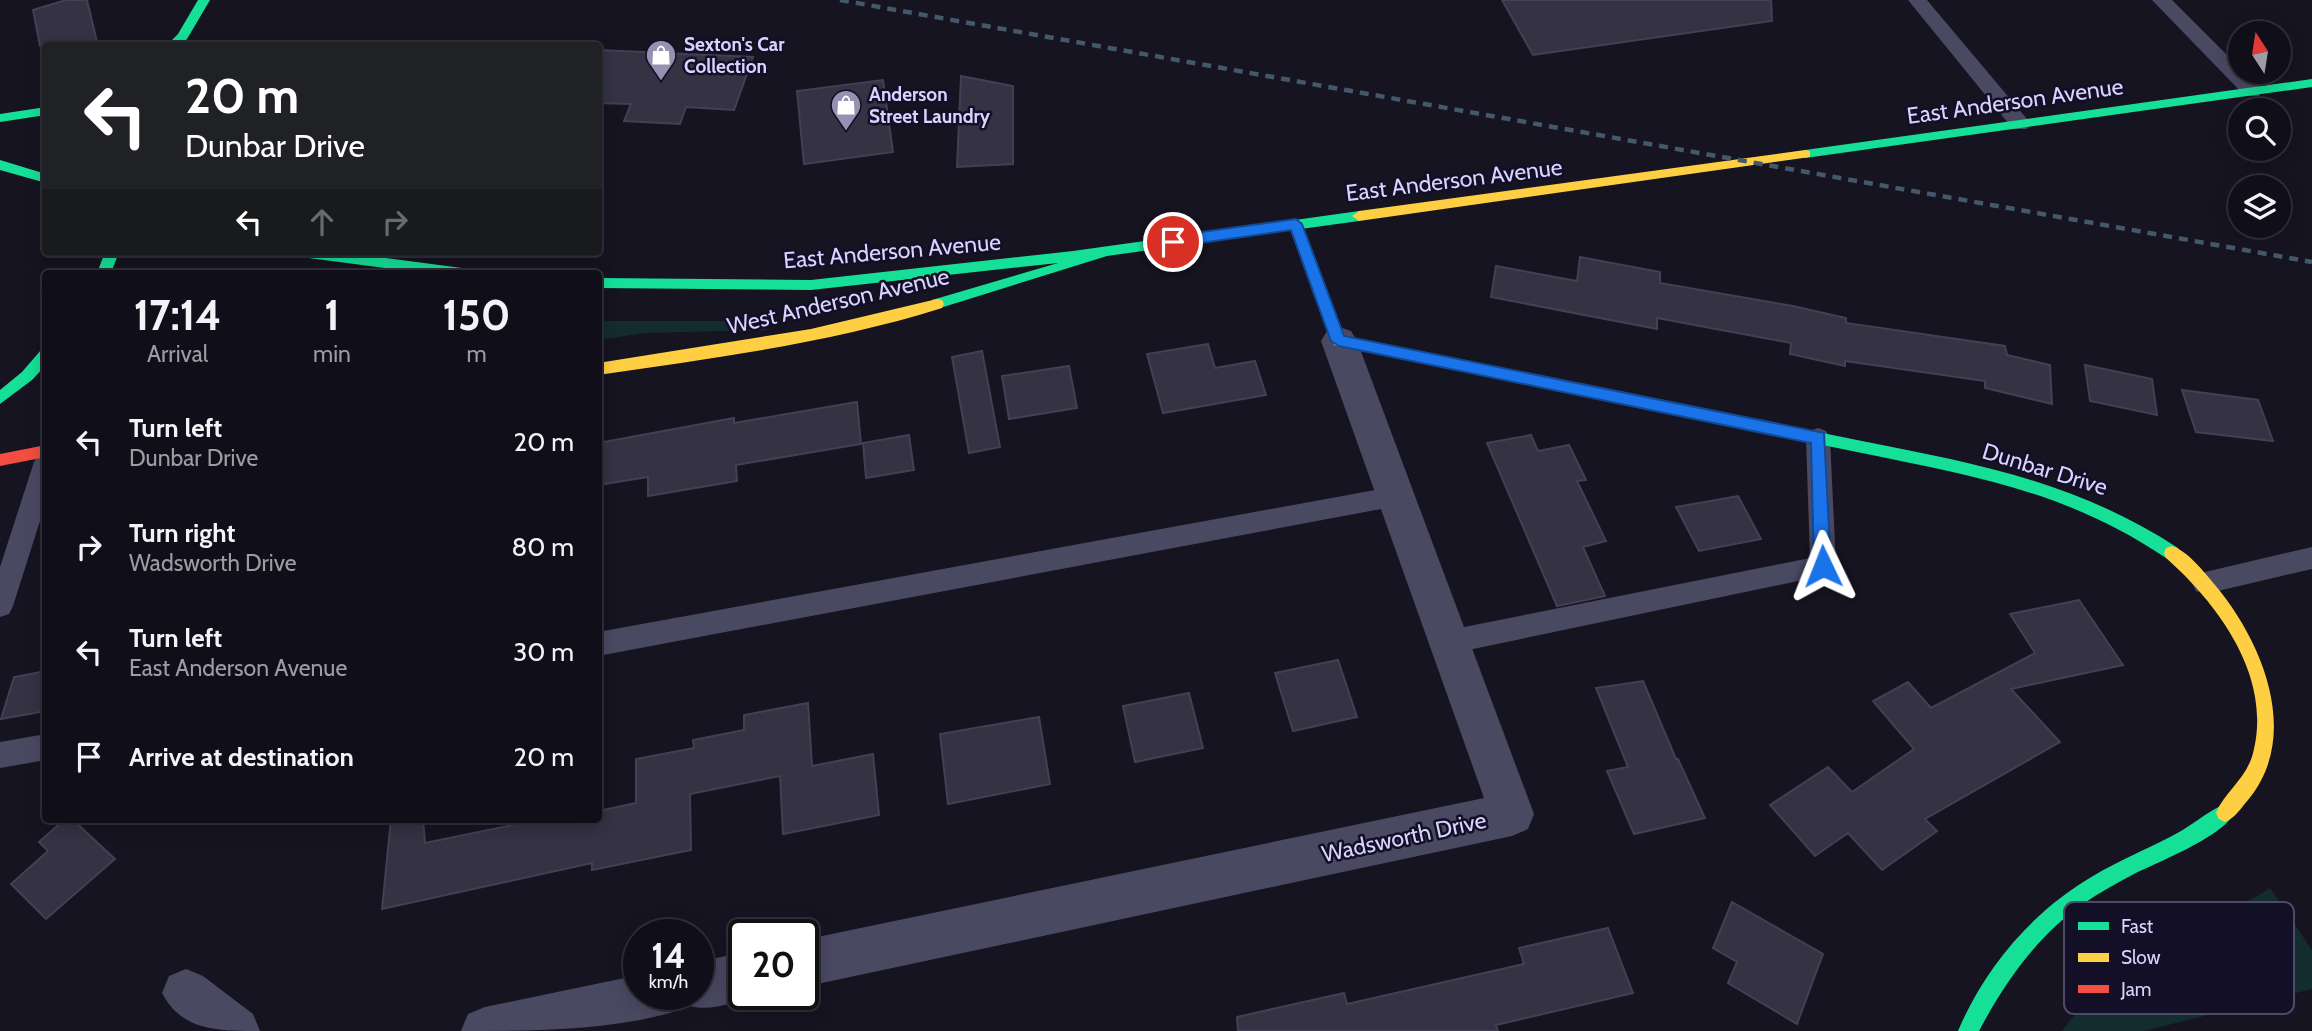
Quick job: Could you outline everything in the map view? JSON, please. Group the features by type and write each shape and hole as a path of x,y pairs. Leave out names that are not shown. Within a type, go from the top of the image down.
{"main road":[{"path":"176,42 206,0"},
{"path":"191,42 206,0"},
{"name":"East Anderson Avenue","path":"602,283 811,285 1124,248 1744,165 2312,83"},
{"path":"0,118 42,112"},
{"path":"0,165 42,179"},
{"name":"Wadsworth Drive","path":"1296,224 1339,341"},
{"name":"West Anderson Avenue","path":"602,368 775,342 901,315 1124,248"},
{"path":"332,256 439,270"},
{"name":"Dunbar Drive","path":"1339,341 2018,480 2071,496 2118,516 2169,550 2205,583 2225,607 2250,651 2265,698 2265,733 2259,765 2244,795 2221,818 2188,840 2091,885 2067,902"},
{"path":"0,398 27,376 42,359"},
{"path":"0,460 42,452"},
{"name":"Dunbar Drive","path":"1968,1031 1982,1001 2016,947 2064,904"}],"street":[{"name":"Wadsworth Drive","path":"819,961 1512,814 1339,341"},
{"path":"186,993 236,1031"},
{"path":"485,1031 623,1002"}],"lane":[{"path":"1917,0 2020,124"},
{"path":"2161,0 2252,91"},
{"path":"1449,642 1823,566 1818,438"},
{"path":"0,607 42,474"},
{"path":"602,643 1397,496"},
{"path":"2205,583 2312,558"},
{"path":"0,755 42,748"}],"green space":[{"path":"602,321 767,321 767,330 645,333 602,340"},
{"path":"2270,888 2279,902 2245,902"},
{"path":"2294,923 2312,950 2312,989 2294,994"},
{"path":"2076,1014 2212,1014 2144,1031 2062,1031"}],"building":[{"path":"66,0 87,0 97,42 42,42 40,46 33,10"},
{"path":"1502,0 1771,0 1772,21 1533,55"},
{"path":"602,50 753,57 734,110 686,107 680,124 624,121 631,104 602,103"},
{"path":"961,76 1013,86 1013,164 957,167"},
{"path":"883,80 893,152 804,164 797,91"},
{"path":"1580,257 1660,272 1660,283 1793,306 1846,318 1846,323 2005,346 2007,355 2050,365 2052,404 1985,388 1985,381 1845,361 1845,366 1790,354 1791,343 1657,318 1657,329 1491,297 1496,266 1577,281"},
{"path":"1208,344 1215,368 1255,361 1266,395 1163,413 1147,354"},
{"path":"982,351 1000,447 969,453 952,357"},
{"path":"2085,365 2152,379 2157,415 2090,401"},
{"path":"1069,366 1077,408 1009,419 1002,376"},
{"path":"2182,390 2258,400 2273,441 2196,432"},
{"path":"857,402 861,444 736,465 737,481 648,496 648,477 602,484 602,442 734,418 734,423"},
{"path":"909,435 914,470 866,478 863,443"},
{"path":"1531,435 1538,451 1569,445 1586,480 1577,481 1606,541 1583,547 1605,596 1557,606 1487,443"},
{"path":"1738,496 1761,539 1699,551 1676,507"},
{"path":"2079,600 2123,665 2011,689 2060,742 1925,819 1937,831 1882,870 1848,833 1815,856 1770,805 1828,767 1852,792 1914,749 1873,701 1908,682 1931,708 2035,653 2010,614"},
{"path":"1338,660 1357,717 1293,731 1275,673"},
{"path":"42,672 42,712 1,719 14,677"},
{"path":"1643,681 1705,818 1634,834 1607,771 1628,767 1596,688"},
{"path":"1189,693 1203,748 1135,762 1123,706"},
{"path":"808,703 812,766 873,754 879,815 783,834 780,776 690,794 691,850 592,870 592,863 382,909 391,823 423,823 425,843 522,823 602,823 602,810 636,803 636,759 694,748 693,740 744,730 744,715"},
{"path":"1039,717 1050,784 948,804 940,734"},
{"path":"60,823 76,823 115,859 46,919 11,884 48,851 39,842"},
{"path":"1732,902 1823,954 1797,1024 1728,983 1737,962 1713,948"},
{"path":"1608,928 1633,993 1496,1025 1498,1031 1238,1031 1237,1017 1344,993 1347,1004 1524,964 1519,948"}],"railway":[{"path":"840,0 2312,262"}],"traffic: fast":[{"path":"176,42 183,36 204,0"},
{"path":"1805,154 2312,83"},
{"path":"0,118 42,112"},
{"path":"0,165 42,178"},
{"path":"602,283 811,285 1073,256 1359,216"},
{"path":"937,304 1101,255"},
{"path":"105,270 110,256"},
{"path":"332,256 439,270"},
{"path":"0,398 27,376 42,359"},
{"path":"1622,398 1943,463 2024,483 2101,511 2172,553"},
{"path":"2070,902 2100,882 2191,836 2225,813"},
{"path":"1968,1031 1998,978 2015,955 2033,934 2064,906"}],"traffic: slow":[{"path":"1359,216 1805,154"},
{"path":"1295,224 1339,341 1622,398"},
{"path":"602,368 811,335 937,304"},
{"path":"2172,553 2199,577 2223,607 2244,640 2258,676 2265,713 2263,749 2250,783 2225,813"}],"traffic: jam":[{"path":"0,460 42,452"}],"place":[{"name":"Sexton's Car Collection","path":"661,82"},
{"name":"Anderson Street Laundry","path":"846,132"}],"route":[{"path":"1173,242 1296,224 1339,341 1818,438 1823,566"}]}
